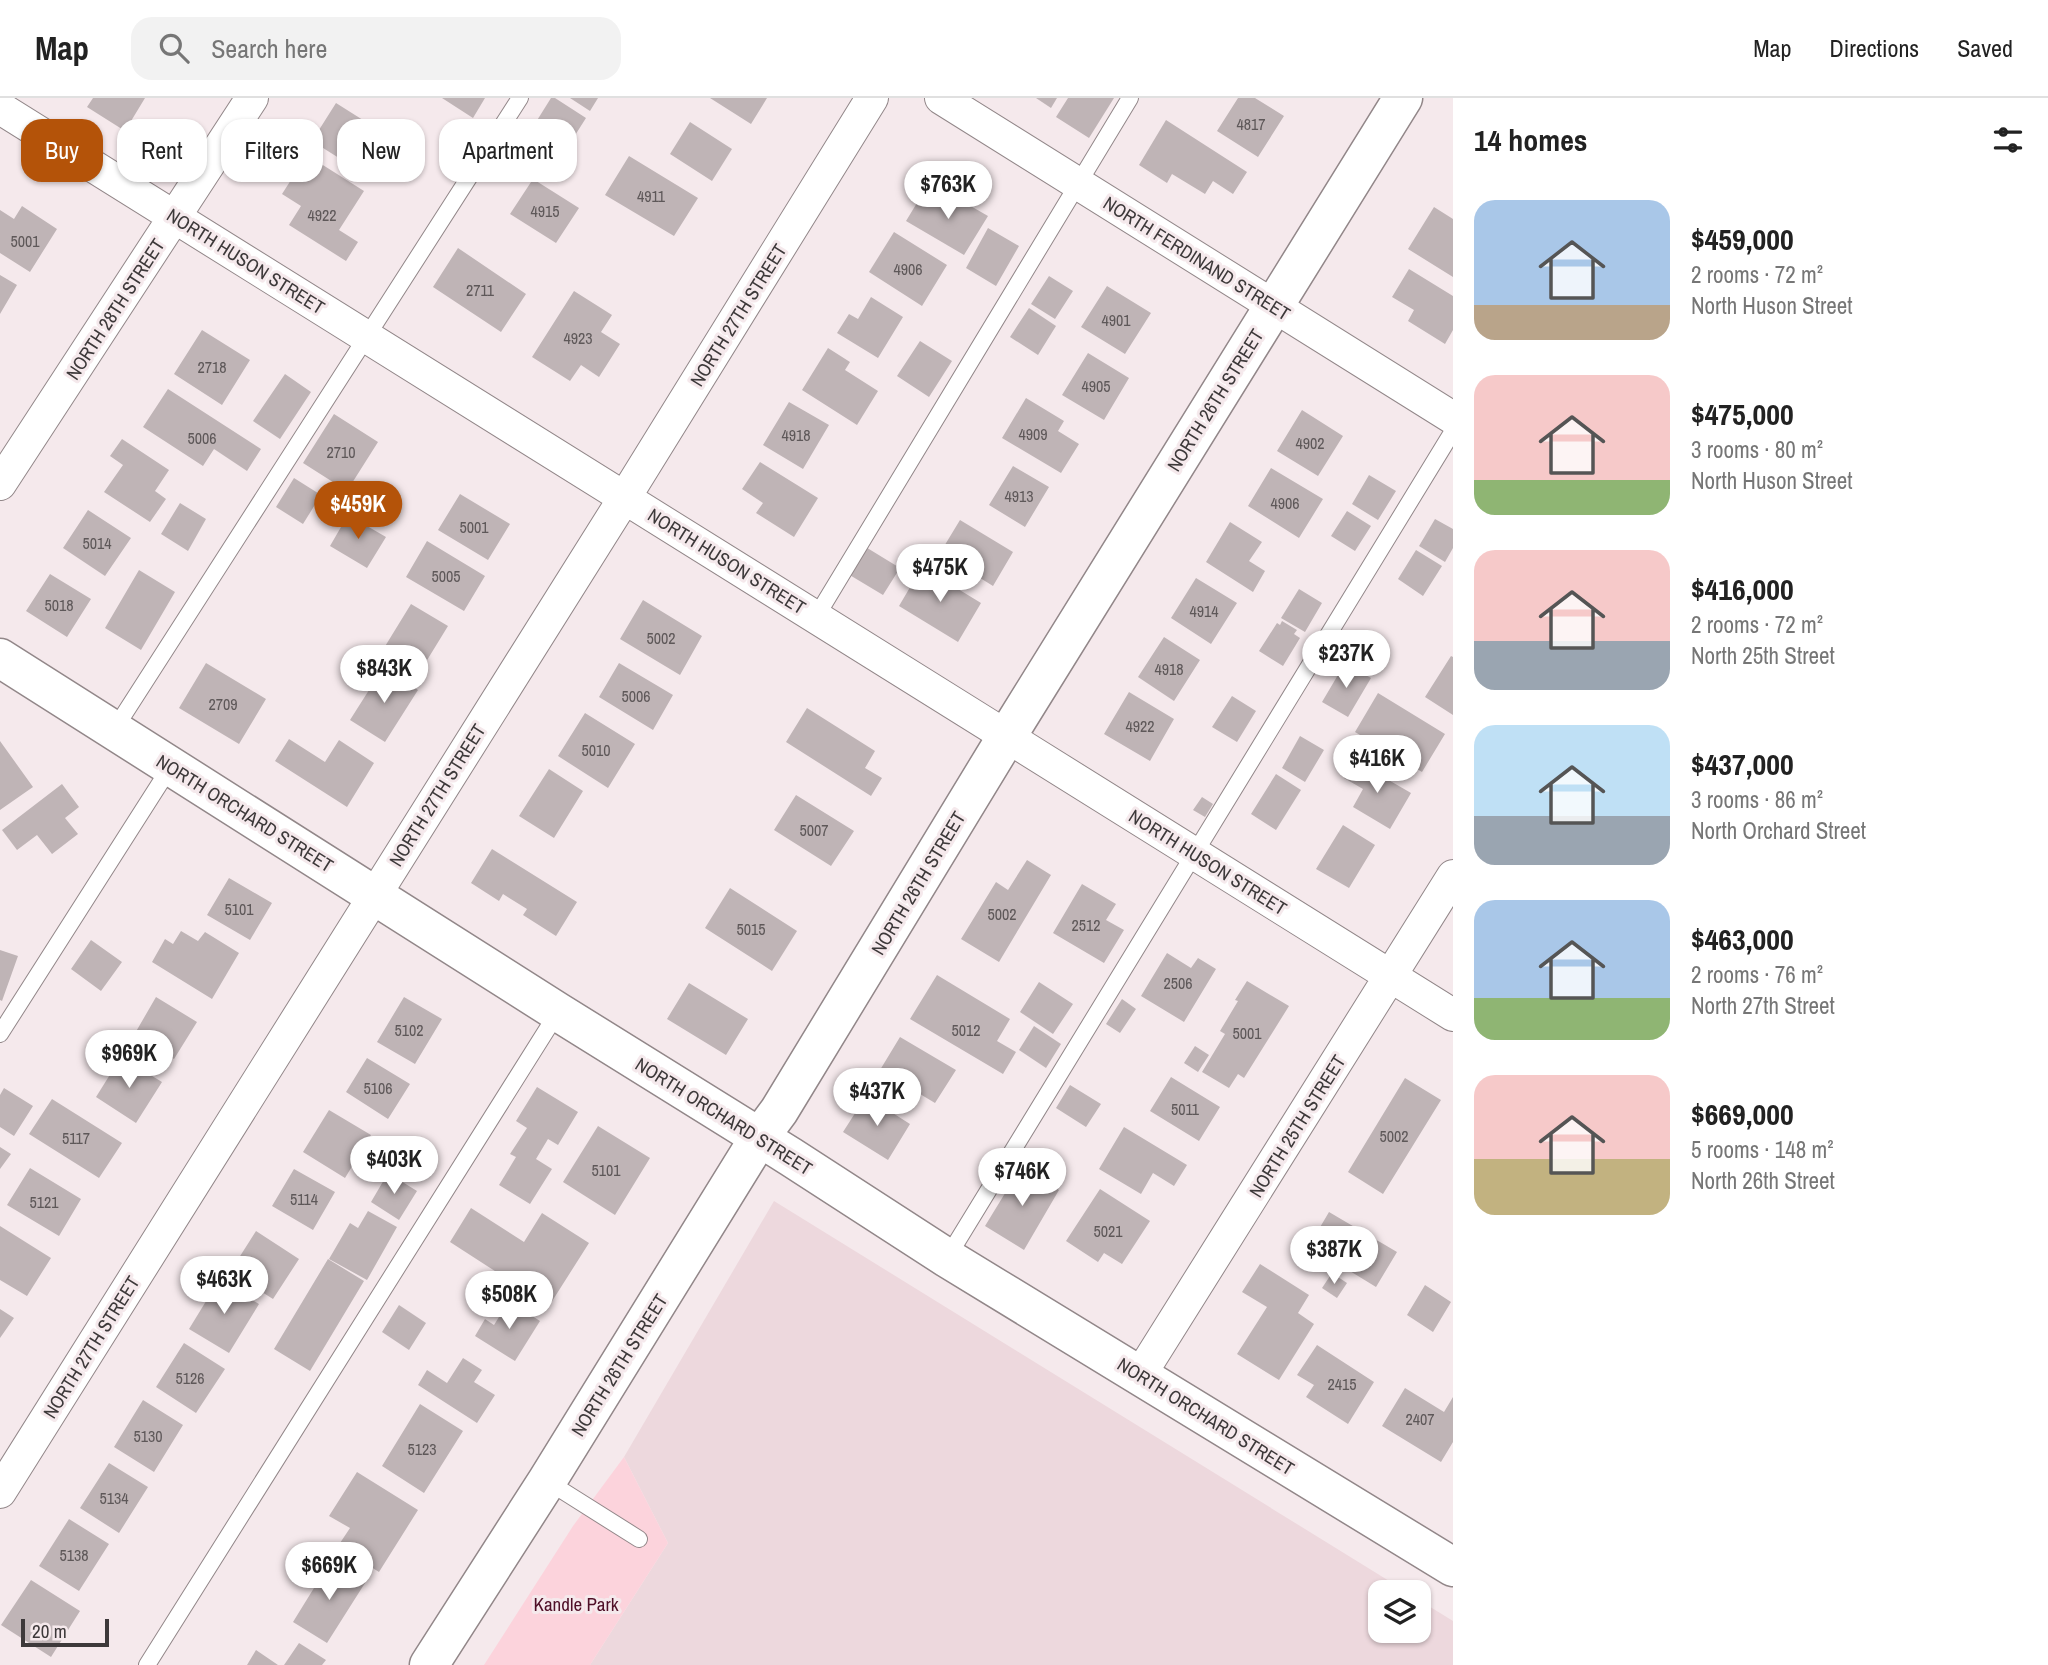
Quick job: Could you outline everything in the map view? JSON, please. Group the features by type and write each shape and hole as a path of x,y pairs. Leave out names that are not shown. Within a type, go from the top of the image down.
{"street":[{"name":"NORTH 28TH STREET","path":"0,484 252,98"},
{"name":"NORTH 27TH STREET","path":"0,1492 873,98"},
{"name":"NORTH FERDINAND STREET","path":"940,98 1453,418"},
{"name":"NORTH 26TH STREET","path":"429,1665 786,1099 1007,736 1403,98"},
{"name":"NORTH HUSON STREET","path":"0,108 1453,1015"},
{"name":"NORTH ORCHARD STREET","path":"0,658 947,1258 1453,1567"},
{"name":"NORTH 25TH STREET","path":"1140,1375 1453,876"}],"lane":[{"path":"114,730 520,98"},
{"path":"816,617 1130,98"},
{"path":"947,1258 1453,431"},
{"path":"0,1034 171,766"},
{"path":"147,1665 558,1012"},
{"path":"547,1481 639,1539"}],"shaded area":[{"path":"774,1201 1388,1580 1368,1580 1368,1643 1431,1643 1431,1607 1453,1621 1453,1665 590,1665 668,1543 624,1457"}],"green space":[{"name":"Kandle Park","path":"624,1457 668,1543 590,1665 484,1665 573,1526"}],"building":[{"path":"93,98 145,98 132,119 117,119 117,126 87,107"},
{"path":"442,98 485,98 473,118"},
{"path":"551,98 586,118 577,132 577,119 538,119"},
{"path":"570,98 598,98 590,111"},
{"path":"710,98 767,98 751,124"},
{"path":"1036,98 1057,98 1051,108"},
{"path":"1068,98 1114,98 1089,138 1056,117"},
{"path":"1238,98 1255,98 1284,116 1258,157 1217,131"},
{"path":"336,103 361,119 337,119 337,157 323,148 323,124"},
{"path":"1166,120 1247,172 1233,194 1213,181 1205,194 1172,174 1167,183 1139,165"},
{"path":"690,122 732,149 712,181 670,154"},
{"path":"629,156 698,198 674,236 605,195"},
{"path":"323,165 337,174 337,182 350,182 364,191 339,230 358,242 346,261 289,225 301,206 282,194 290,182 323,182"},
{"path":"531,182 538,182 579,208 556,243 510,214"},
{"path":"923,193 941,204 948,193 988,216 964,255 906,221"},
{"path":"22,206 57,229 30,272 0,253 0,210 14,219"},
{"path":"1434,207 1453,219 1453,277 1408,249"},
{"path":"988,228 1019,246 996,286 966,268"},
{"path":"894,232 947,265 922,306 869,272"},
{"path":"458,248 526,294 501,332 433,287"},
{"path":"1409,269 1453,296 1453,330 1445,344 1408,321 1414,310 1392,297"},
{"path":"0,275 17,285 0,314"},
{"path":"1049,276 1073,291 1055,319 1031,304"},
{"path":"1107,286 1151,313 1125,354 1081,327"},
{"path":"574,291 612,315 601,332 620,344 599,377 581,365 570,381 532,357"},
{"path":"871,297 903,317 878,358 837,333 849,314 858,319"},
{"path":"1029,308 1056,326 1038,355 1010,337"},
{"path":"202,330 250,360 222,405 174,374"},
{"path":"920,341 952,361 929,397 897,376"},
{"path":"828,348 850,362 845,370 878,391 857,425 802,390"},
{"path":"1088,353 1129,378 1104,420 1062,395"},
{"path":"285,374 311,392 280,439 253,421"},
{"path":"168,389 261,449 247,471 214,449 203,466 143,427"},
{"path":"1026,398 1064,421 1058,431 1079,444 1061,473 1002,438"},
{"path":"789,402 829,425 803,469 763,445"},
{"path":"1302,410 1343,436 1318,476 1277,451"},
{"path":"334,414 378,442 347,491 303,463"},
{"path":"122,439 169,470 155,491 166,499 150,522 104,492 123,465 110,456"},
{"path":"760,462 818,498 794,537 756,513 763,503 742,489"},
{"path":"1013,466 1049,487 1025,527 989,505"},
{"path":"1271,468 1323,499 1299,538 1248,506"},
{"path":"1369,475 1396,491 1378,520 1352,504"},
{"path":"294,478 321,495 303,524 276,507"},
{"path":"460,494 510,524 488,560 438,530"},
{"path":"180,503 206,519 188,551 161,534"},
{"path":"88,510 131,538 105,576 63,548"},
{"path":"1347,511 1371,526 1355,551 1331,536"},
{"path":"348,515 386,537 367,568 330,546"},
{"path":"1435,519 1453,529 1453,548 1445,562 1419,546"},
{"path":"960,520 1013,552 993,586 940,553"},
{"path":"1230,522 1262,542 1249,561 1265,571 1253,592 1206,562"},
{"path":"427,541 485,576 464,611 406,577"},
{"path":"864,546 900,568 883,595 848,574"},
{"path":"1416,550 1442,566 1423,596 1398,579"},
{"path":"922,567 981,603 958,642 899,606"},
{"path":"139,570 175,592 141,650 105,628"},
{"path":"50,574 91,599 67,637 26,611"},
{"path":"1196,578 1237,603 1211,644 1171,618"},
{"path":"1299,589 1322,603 1305,632 1281,618"},
{"path":"643,600 702,636 680,675 620,639"},
{"path":"411,604 448,626 421,670 384,648"},
{"path":"1282,621 1297,630 1294,634 1300,638 1283,666 1259,651 1277,623 1280,625"},
{"path":"1164,637 1200,660 1174,701 1138,677"},
{"path":"1357,644 1382,658 1372,675 1347,661"},
{"path":"1451,656 1453,657 1453,715 1425,697"},
{"path":"206,663 266,699 239,744 179,708"},
{"path":"619,663 673,695 653,730 599,697"},
{"path":"1345,663 1371,678 1348,717 1322,702"},
{"path":"383,668 418,690 385,742 350,720"},
{"path":"1129,692 1174,719 1150,761 1104,734"},
{"path":"1378,693 1445,734 1422,772 1355,732"},
{"path":"1232,696 1256,711 1237,742 1212,727"},
{"path":"807,708 875,751 865,768 882,778 871,796 786,742"},
{"path":"585,713 635,744 608,788 558,756"},
{"path":"1300,736 1324,750 1305,782 1282,768"},
{"path":"289,739 325,762 339,740 374,763 347,807 275,761"},
{"path":"0,741 33,787 0,810"},
{"path":"1354,760 1411,793 1390,829 1353,807 1363,789 1344,778"},
{"path":"549,769 583,791 554,838 519,816"},
{"path":"1276,774 1301,790 1276,830 1251,814"},
{"path":"62,784 79,807 65,818 78,834 52,854 37,835 17,850 2,830"},
{"path":"796,795 854,831 831,866 774,830"},
{"path":"1202,797 1213,804 1205,817 1193,810"},
{"path":"1343,825 1375,845 1349,888 1316,869"},
{"path":"492,849 577,902 556,936 523,915 527,909 503,894 499,901 471,883"},
{"path":"1027,860 1051,875 999,962 961,939 996,882 1008,890"},
{"path":"229,878 272,903 250,940 207,915"},
{"path":"1082,884 1116,904 1106,920 1124,930 1104,963 1053,933"},
{"path":"730,888 797,931 772,971 705,928"},
{"path":"181,931 198,941 205,932 239,953 212,999 152,962 165,939 173,944"},
{"path":"91,940 122,962 101,991 71,969"},
{"path":"0,950 18,956 2,1001 0,1000"},
{"path":"1167,953 1191,968 1198,958 1216,969 1184,1022 1141,996"},
{"path":"937,975 1010,1019 997,1041 1016,1052 1003,1074 910,1019"},
{"path":"1247,981 1289,1006 1244,1078 1238,1074 1229,1088 1202,1072 1225,1034 1220,1031"},
{"path":"1039,982 1073,1004 1053,1034 1020,1012"},
{"path":"689,983 748,1019 726,1055 667,1019"},
{"path":"156,997 197,1022 174,1059 134,1035"},
{"path":"404,997 442,1019 415,1064 377,1042"},
{"path":"1122,999 1136,1009 1120,1033 1106,1024"},
{"path":"1034,1026 1061,1044 1046,1068 1019,1050"},
{"path":"900,1037 956,1070 935,1103 880,1070"},
{"path":"1195,1046 1209,1055 1198,1072 1184,1063"},
{"path":"121,1057 162,1082 136,1123 96,1097"},
{"path":"367,1058 410,1084 388,1119 346,1092"},
{"path":"1171,1077 1220,1107 1199,1141 1150,1111"},
{"path":"1405,1078 1441,1100 1383,1194 1348,1172"},
{"path":"1070,1085 1101,1104 1086,1127 1056,1108"},
{"path":"537,1087 578,1112 558,1145 548,1139 536,1159 552,1169 530,1204 499,1185 516,1157 510,1154 527,1128 516,1121"},
{"path":"4,1088 33,1106 14,1136 0,1127 0,1095"},
{"path":"866,1096 910,1124 888,1160 843,1132"},
{"path":"52,1099 122,1143 99,1178 29,1134"},
{"path":"329,1110 371,1135 345,1178 303,1152"},
{"path":"598,1126 650,1158 615,1215 563,1182"},
{"path":"1124,1127 1187,1165 1174,1186 1153,1173 1141,1194 1099,1169"},
{"path":"0,1147 11,1154 0,1169"},
{"path":"1021,1167 1059,1190 1024,1250 985,1226"},
{"path":"30,1168 81,1199 59,1236 7,1205"},
{"path":"294,1169 335,1192 313,1230 272,1206"},
{"path":"388,1173 417,1191 399,1220 371,1202"},
{"path":"1100,1189 1150,1221 1122,1264 1104,1253 1098,1262 1066,1241"},
{"path":"471,1208 524,1242 542,1213 589,1243 549,1306 450,1242"},
{"path":"368,1211 397,1227 367,1280 329,1259 350,1223 358,1228"},
{"path":"1329,1212 1397,1252 1376,1287 1309,1246"},
{"path":"0,1226 51,1258 27,1296 0,1280"},
{"path":"256,1231 299,1259 273,1299 230,1272"},
{"path":"328,1259 364,1281 310,1371 274,1349"},
{"path":"1260,1264 1309,1295 1298,1313 1314,1324 1279,1380 1237,1354 1267,1307 1242,1292"},
{"path":"1332,1273 1347,1283 1337,1298 1322,1288"},
{"path":"219,1280 259,1304 229,1353 189,1329"},
{"path":"1425,1285 1451,1302 1433,1332 1407,1315"},
{"path":"509,1301 540,1321 515,1361 475,1336 485,1319 494,1325"},
{"path":"399,1305 426,1323 409,1350 382,1332"},
{"path":"0,1309 14,1318 0,1338"},
{"path":"184,1343 225,1369 196,1413 156,1387"},
{"path":"1317,1345 1374,1382 1348,1424 1306,1397 1314,1385 1297,1375"},
{"path":"463,1358 482,1370 474,1382 495,1395 477,1423 418,1385 427,1370 447,1383"},
{"path":"1405,1388 1444,1412 1453,1397 1453,1442 1441,1462 1382,1426"},
{"path":"143,1400 183,1425 154,1472 114,1447"},
{"path":"420,1404 463,1431 424,1493 382,1466"},
{"path":"109,1463 148,1487 119,1533 80,1508"},
{"path":"357,1472 418,1510 379,1572 338,1546 350,1528 329,1516"},
{"path":"69,1519 109,1544 79,1591 39,1566"},
{"path":"330,1562 365,1583 327,1643 293,1622"},
{"path":"31,1580 80,1611 51,1657 1,1625"},
{"path":"299,1643 326,1660 322,1665 284,1665"},
{"path":"256,1650 278,1665 247,1665"}]}
